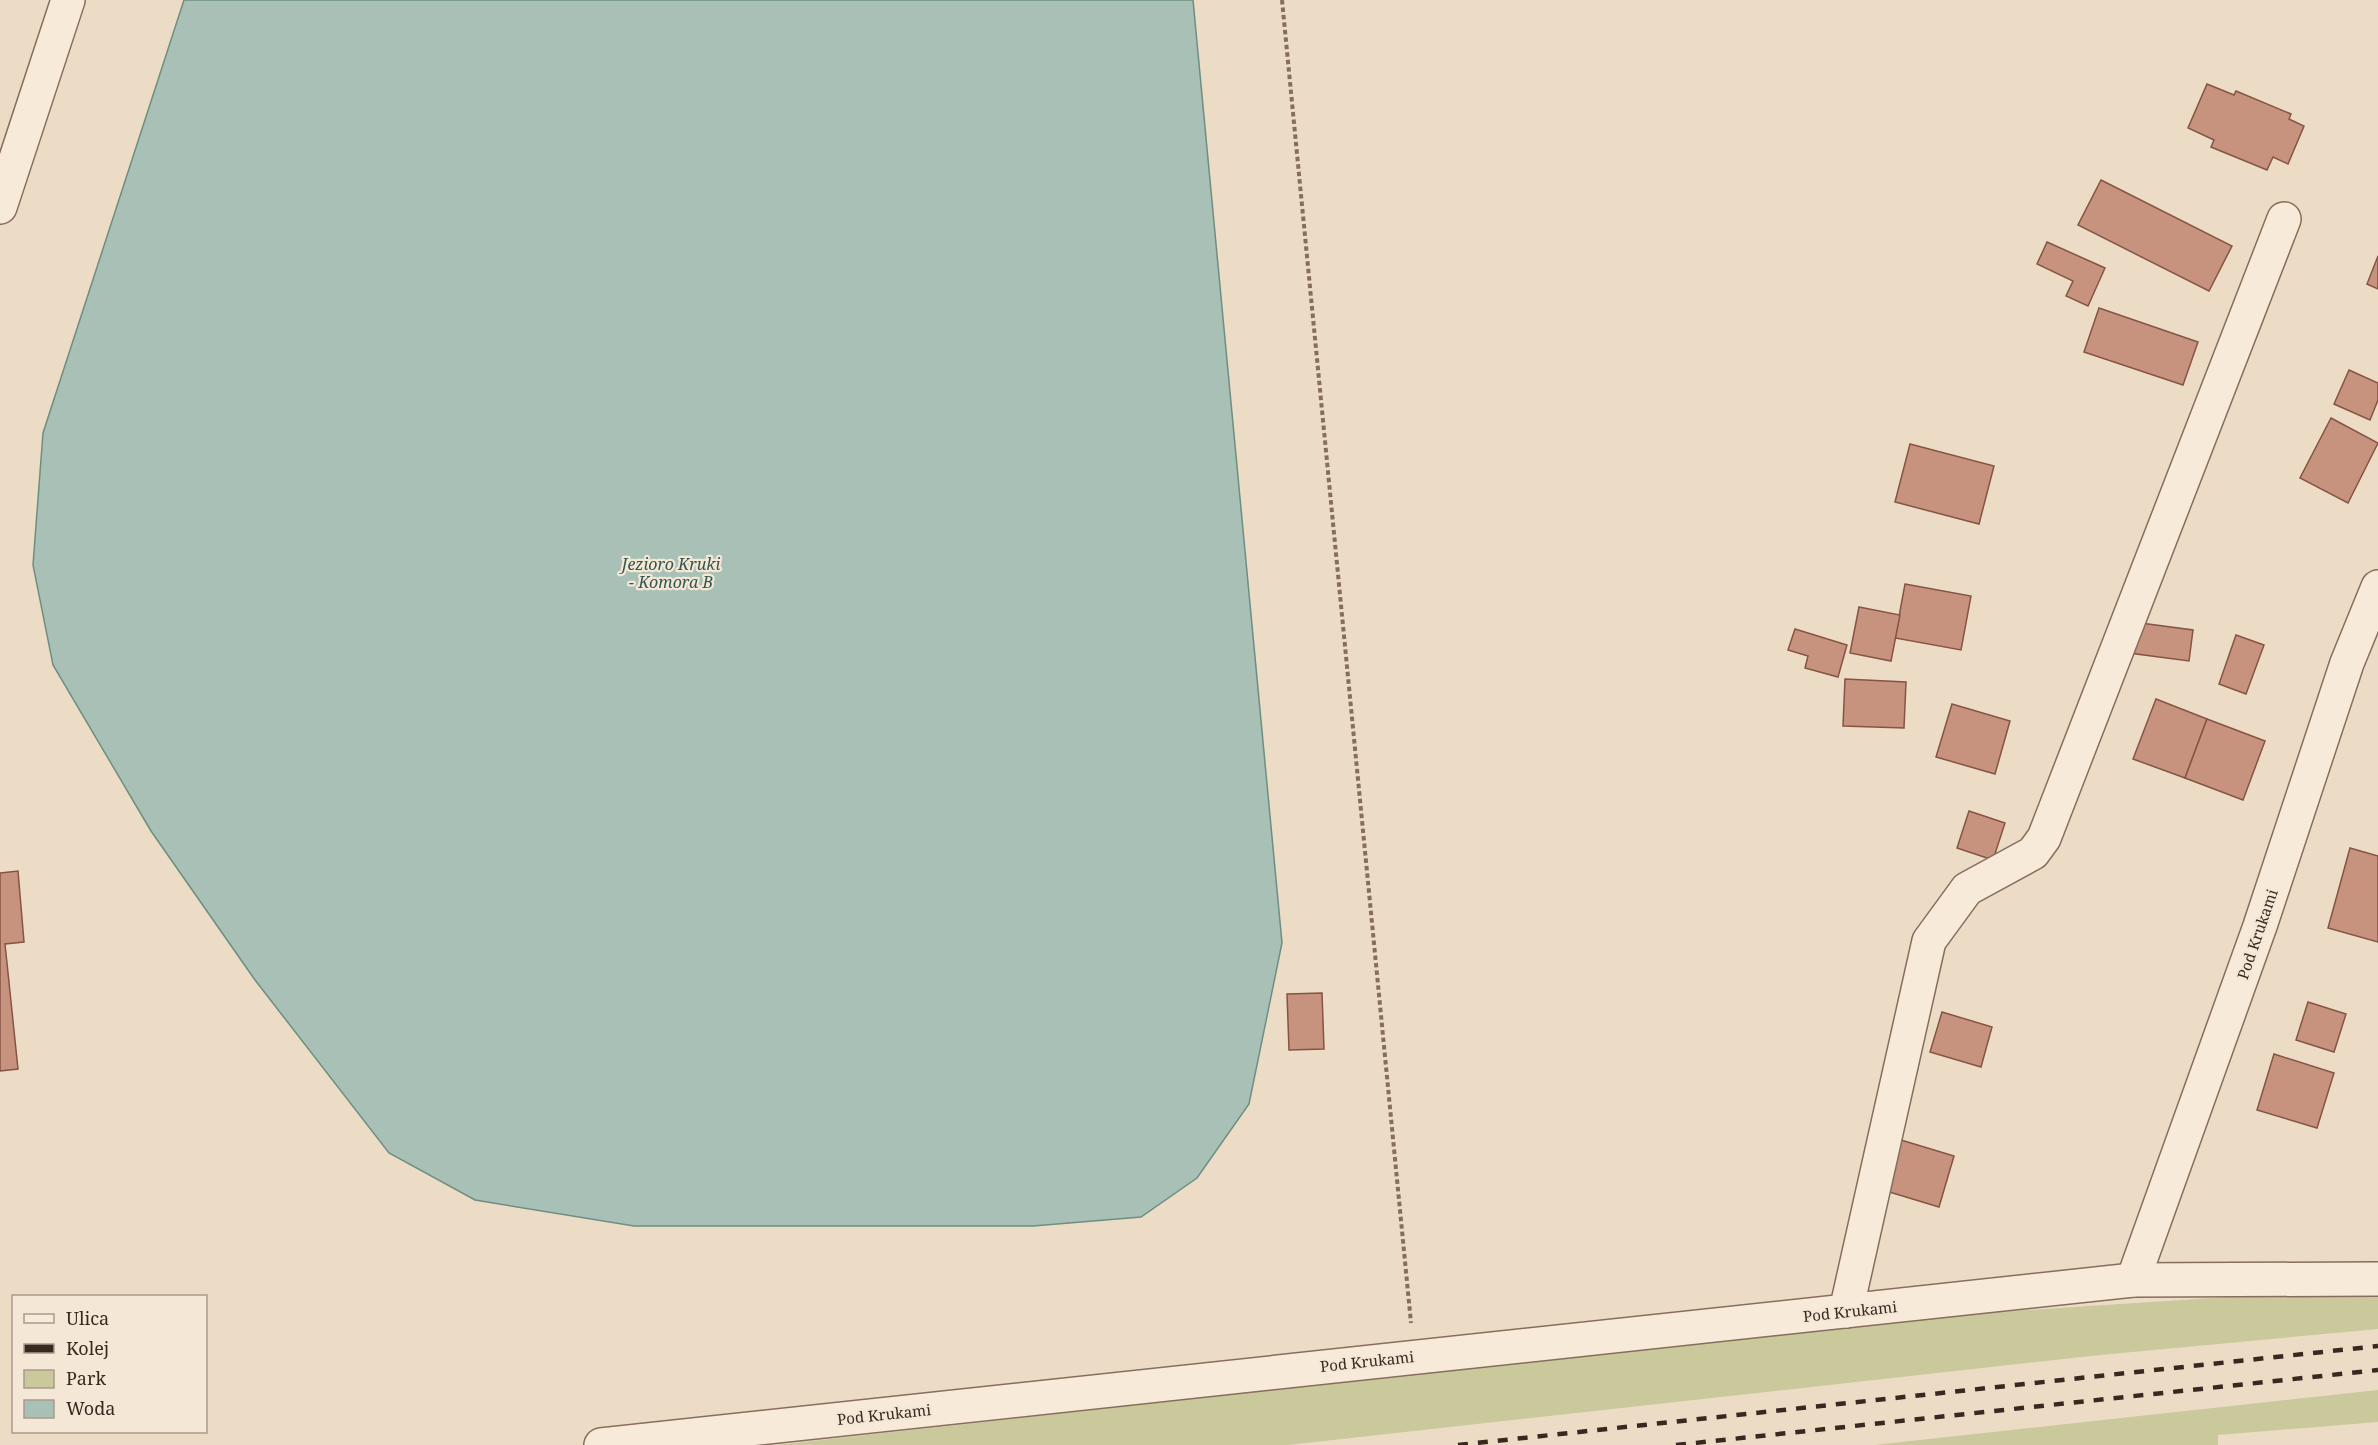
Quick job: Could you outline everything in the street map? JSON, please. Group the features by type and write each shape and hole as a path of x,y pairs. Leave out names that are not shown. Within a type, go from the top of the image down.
{"street":[{"path":"0,207 68,0"},
{"path":"1846,1311 1929,941 1967,890 2032,854 2043,838 2284,219"},
{"name":"Pod Krukami","path":"2133,1280 2260,926 2347,663 2378,587"},
{"name":"Pod Krukami","path":"601,1445 2133,1280 2378,1279"}],"path":[{"path":"1282,0 1414,1356"}],"green space":[{"path":"2378,1294 2378,1329 2100,1355 1288,1445 776,1445 1951,1315 2227,1297"},
{"path":"2378,1390 2378,1422 2218,1435 2218,1445 1874,1445"}],"water":[{"name":"Jezioro Kruki - Komora B","path":"184,0 1193,0 1282,943 1249,1104 1197,1178 1141,1217 1033,1226 634,1226 475,1200 389,1153 255,980 151,831 53,665 33,565 43,433"}],"building":[{"path":"2207,84 2234,95 2236,91 2291,114 2289,119 2304,126 2288,164 2273,157 2267,170 2211,147 2214,140 2188,128"},
{"path":"2101,180 2232,246 2209,291 2078,225"},
{"path":"2047,242 2105,268 2088,306 2066,296 2073,281 2037,264"},
{"path":"2378,256 2378,289 2367,284"},
{"path":"2099,308 2198,342 2183,385 2084,352"},
{"path":"2349,370 2378,383 2378,400 2370,420 2334,404"},
{"path":"2331,418 2378,443 2348,503 2300,478"},
{"path":"1910,444 1994,466 1979,524 1895,502"},
{"path":"1905,584 1971,596 1961,650 1895,638"},
{"path":"1859,607 1900,615 1891,661 1850,653"},
{"path":"2133,622 2193,630 2189,661 2129,653"},
{"path":"1795,629 1847,645 1838,677 1805,668 1808,656 1788,650"},
{"path":"2236,635 2264,645 2246,694 2219,684"},
{"path":"1845,679 1906,682 1904,728 1843,726"},
{"path":"2156,699 2207,719 2185,778 2133,759"},
{"path":"1952,704 2010,721 1995,774 1936,757"},
{"path":"2207,719 2265,741 2243,800 2185,778"},
{"path":"1969,811 2005,823 1993,860 1957,848"},
{"path":"2350,848 2378,856 2378,942 2328,928"},
{"path":"18,871 24,942 5,944 18,1069 0,1071 0,873"},
{"path":"1322,993 1324,1049 1289,1050 1287,994"},
{"path":"2308,1002 2346,1014 2334,1052 2296,1040"},
{"path":"1942,1012 1992,1027 1981,1067 1930,1052"},
{"path":"2274,1054 2334,1073 2317,1128 2257,1110"},
{"path":"1901,1140 1954,1156 1939,1207 1886,1191"}],"railway":[{"path":"1458,1445 2378,1346"},
{"path":"1676,1445 2378,1370"}]}
